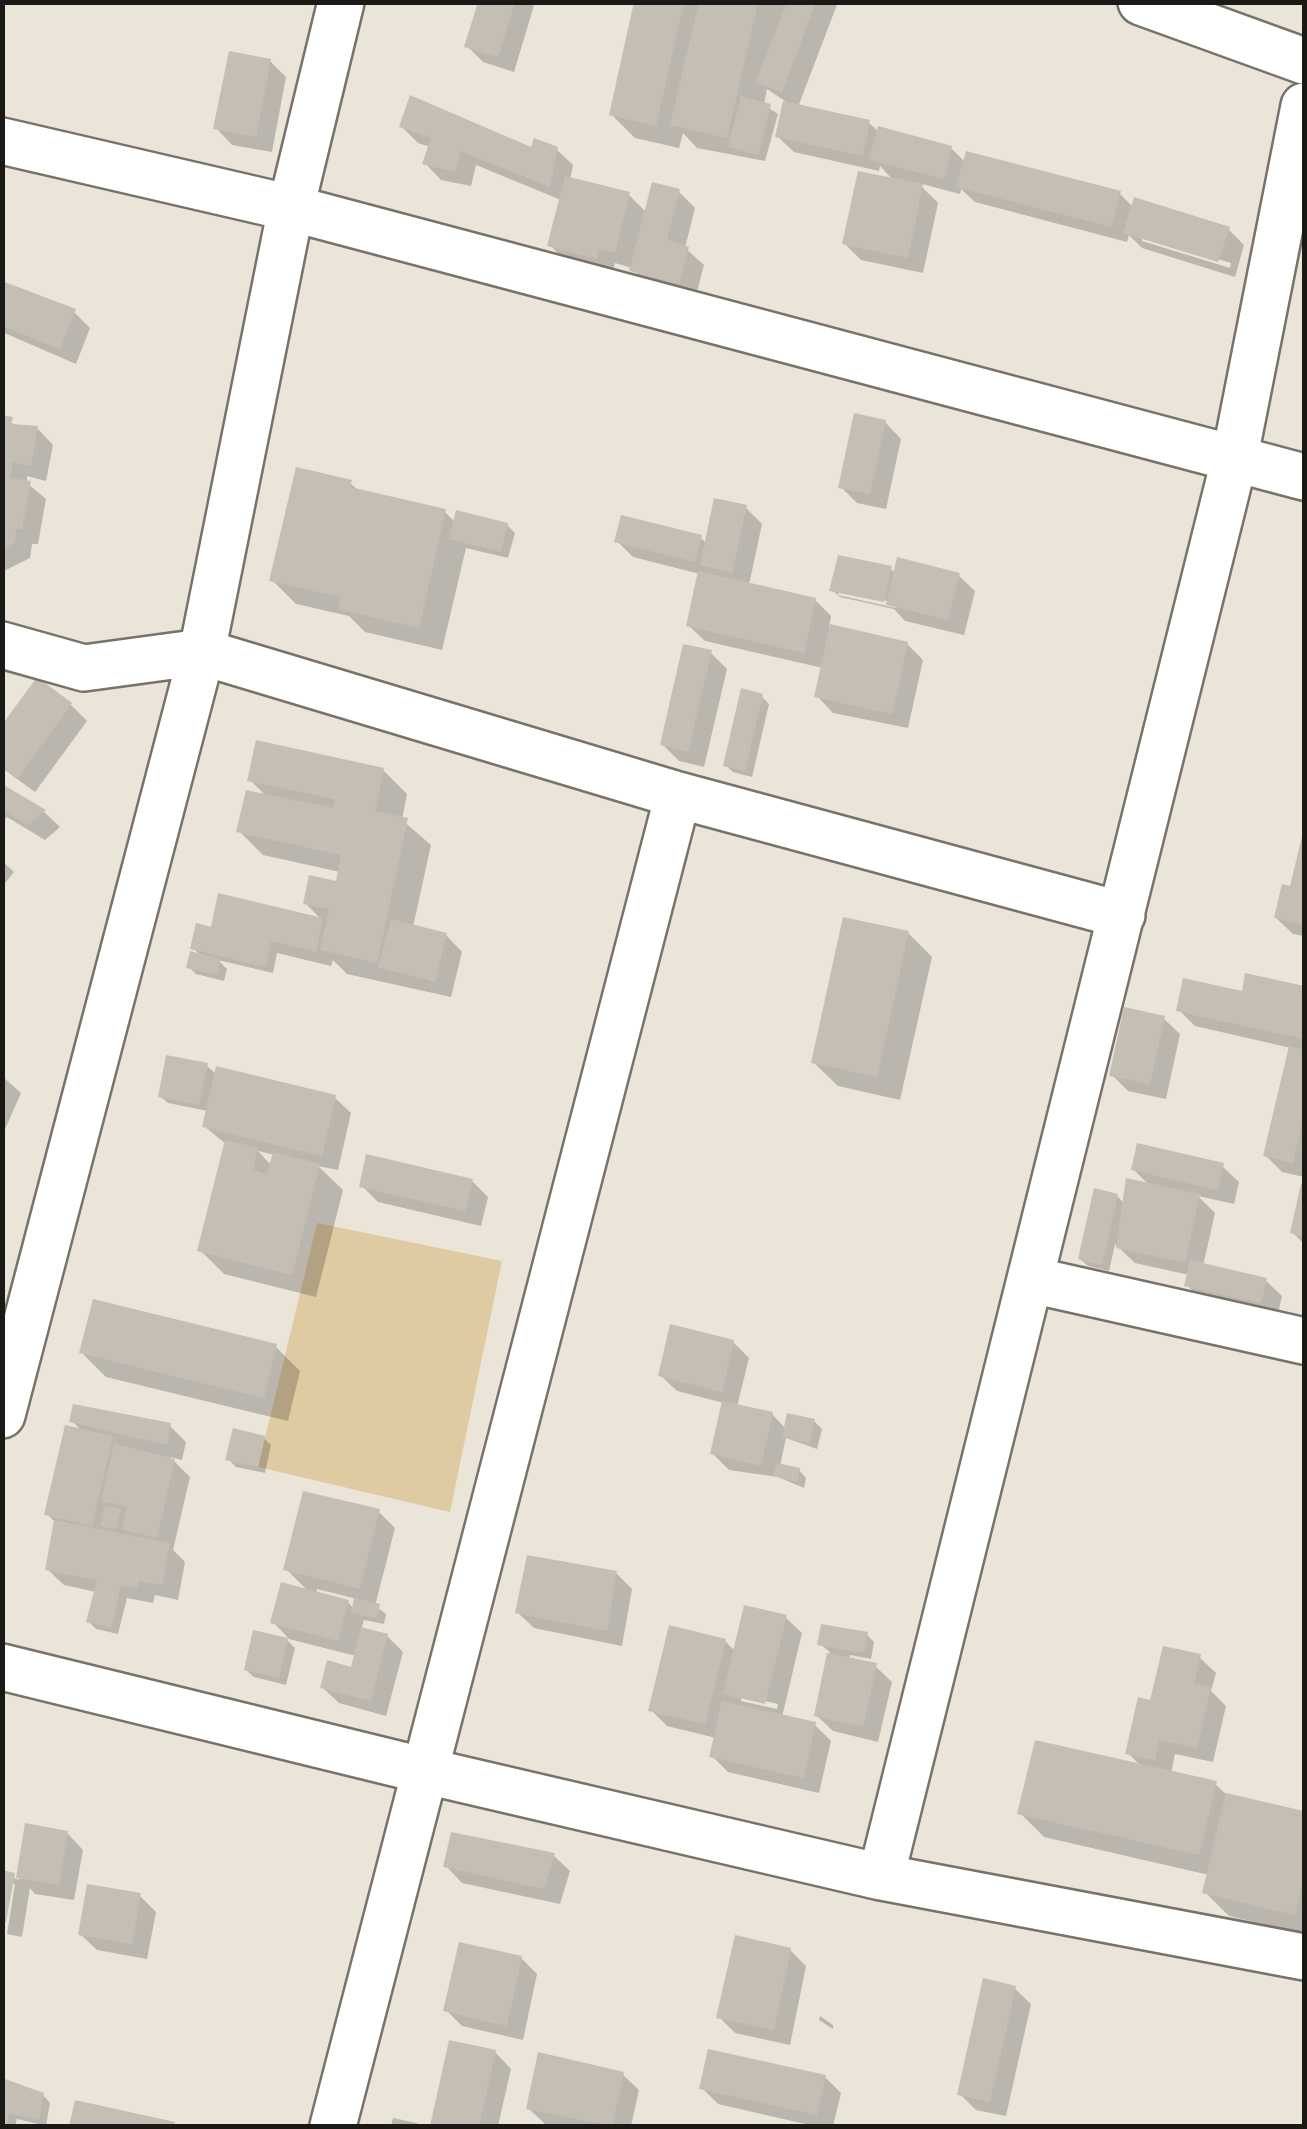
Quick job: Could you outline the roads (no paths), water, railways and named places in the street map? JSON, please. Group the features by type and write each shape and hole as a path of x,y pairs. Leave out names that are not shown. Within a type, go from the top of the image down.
{"street":[{"path":"2,1415 202,652 290,208 340,2"},
{"path":"1141,2 1304,61"},
{"path":"881,1877 1234,461 1304,106"},
{"path":"2,140 290,208 1304,477"},
{"path":"2,646 84,668 202,652 678,795 1122,916"},
{"path":"333,2126 422,1770 678,795"},
{"path":"1032,1280 1304,1341"},
{"path":"2,1667 881,1877 1304,1957"}]}
